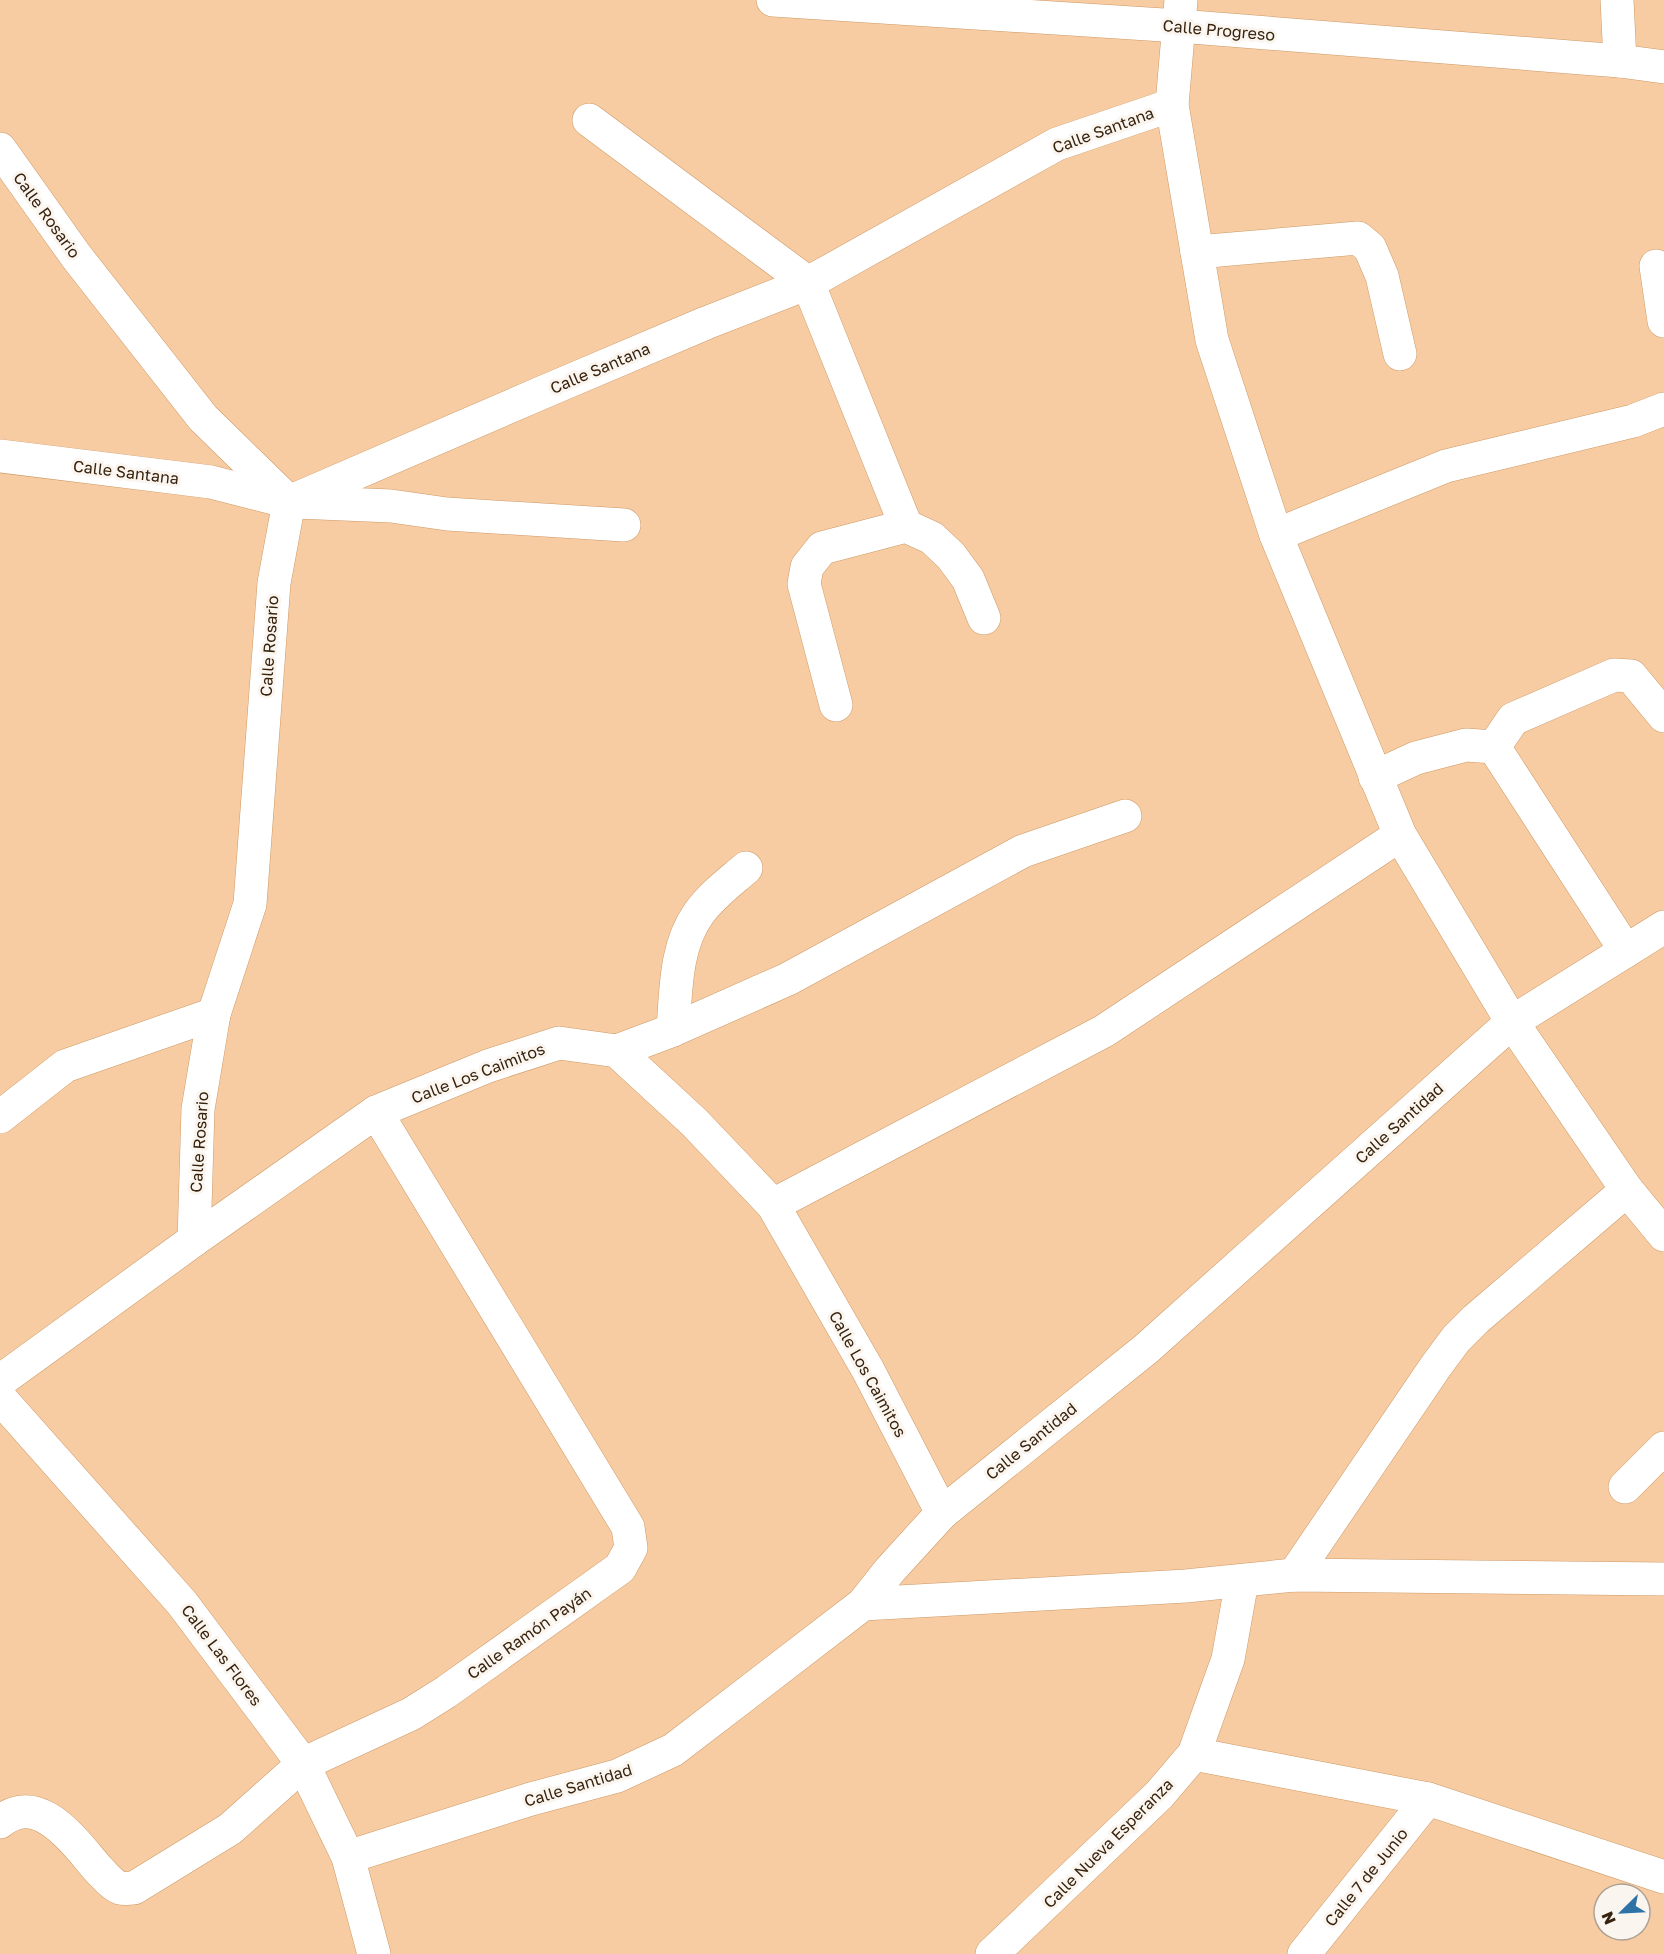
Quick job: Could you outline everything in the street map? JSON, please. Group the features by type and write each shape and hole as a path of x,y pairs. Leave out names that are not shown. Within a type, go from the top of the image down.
{"street":[{"name":"Calle Progreso","path":"773,0 1180,13 1664,67"},
{"path":"1617,0 1620,61"},
{"path":"1180,13 1172,105 1212,340 1276,535 1400,835 1512,1022 1650,1209 1476,1319 1456,1339 1294,1575"},
{"name":"Calle Santana","path":"0,456 211,482 289,502 563,384 808,283 1057,144 1172,105"},
{"path":"589,120 808,283 906,526"},
{"name":"Calle Rosario","path":"0,149 76,256 203,418 289,502 274,583 250,904 214,1014 198,1109 194,1240"},
{"path":"1197,252 1358,238 1370,248 1382,276 1400,354"},
{"path":"1656,266 1664,321"},
{"path":"1276,535 1446,466 1633,422 1664,409"},
{"path":"289,502 391,506 447,514 624,525"},
{"path":"836,705 804,584 807,567 822,548 906,526 932,538 951,556 968,579 984,618"},
{"path":"1494,747 1514,719 1614,675 1631,676 1664,716"},
{"path":"1375,777 1416,758 1466,745 1494,747"},
{"path":"1494,747 1626,951"},
{"path":"617,1051 673,1030 788,979 1023,851 1125,816"},
{"path":"773,1205 1104,1031 1400,835"},
{"path":"673,1030 678,962 698,914 719,890 747,868"},
{"name":"Calle Santidad","path":"348,1857 531,1799 616,1776 673,1750 863,1604 890,1570 942,1513 1146,1348 1512,1022 1664,927"},
{"path":"0,1117 65,1066 214,1014"},
{"name":"Calle Los Caimitos","path":"0,1381 376,1112 488,1066 559,1043 617,1051 694,1122 773,1205 868,1370 942,1513"},
{"name":"Calle Ramón Payán","path":"0,1822 8,1815 22,1810 38,1812 53,1821 109,1880 121,1888 134,1888 230,1829 303,1764 411,1713 446,1692 620,1568 631,1548 628,1527 376,1112"},
{"name":"Calle Las Flores","path":"0,1398 183,1603 303,1764 348,1857 374,1954"},
{"path":"1625,1486 1664,1448"},
{"path":"863,1604 1242,1581 1294,1575 1664,1579"},
{"name":"Calle Nueva Esperanza","path":"992,1954 1159,1795 1194,1754 1228,1659 1242,1581"},
{"path":"1194,1754 1428,1799 1664,1877"},
{"name":"Calle 7 de Junio","path":"1304,1954 1428,1799"}]}
